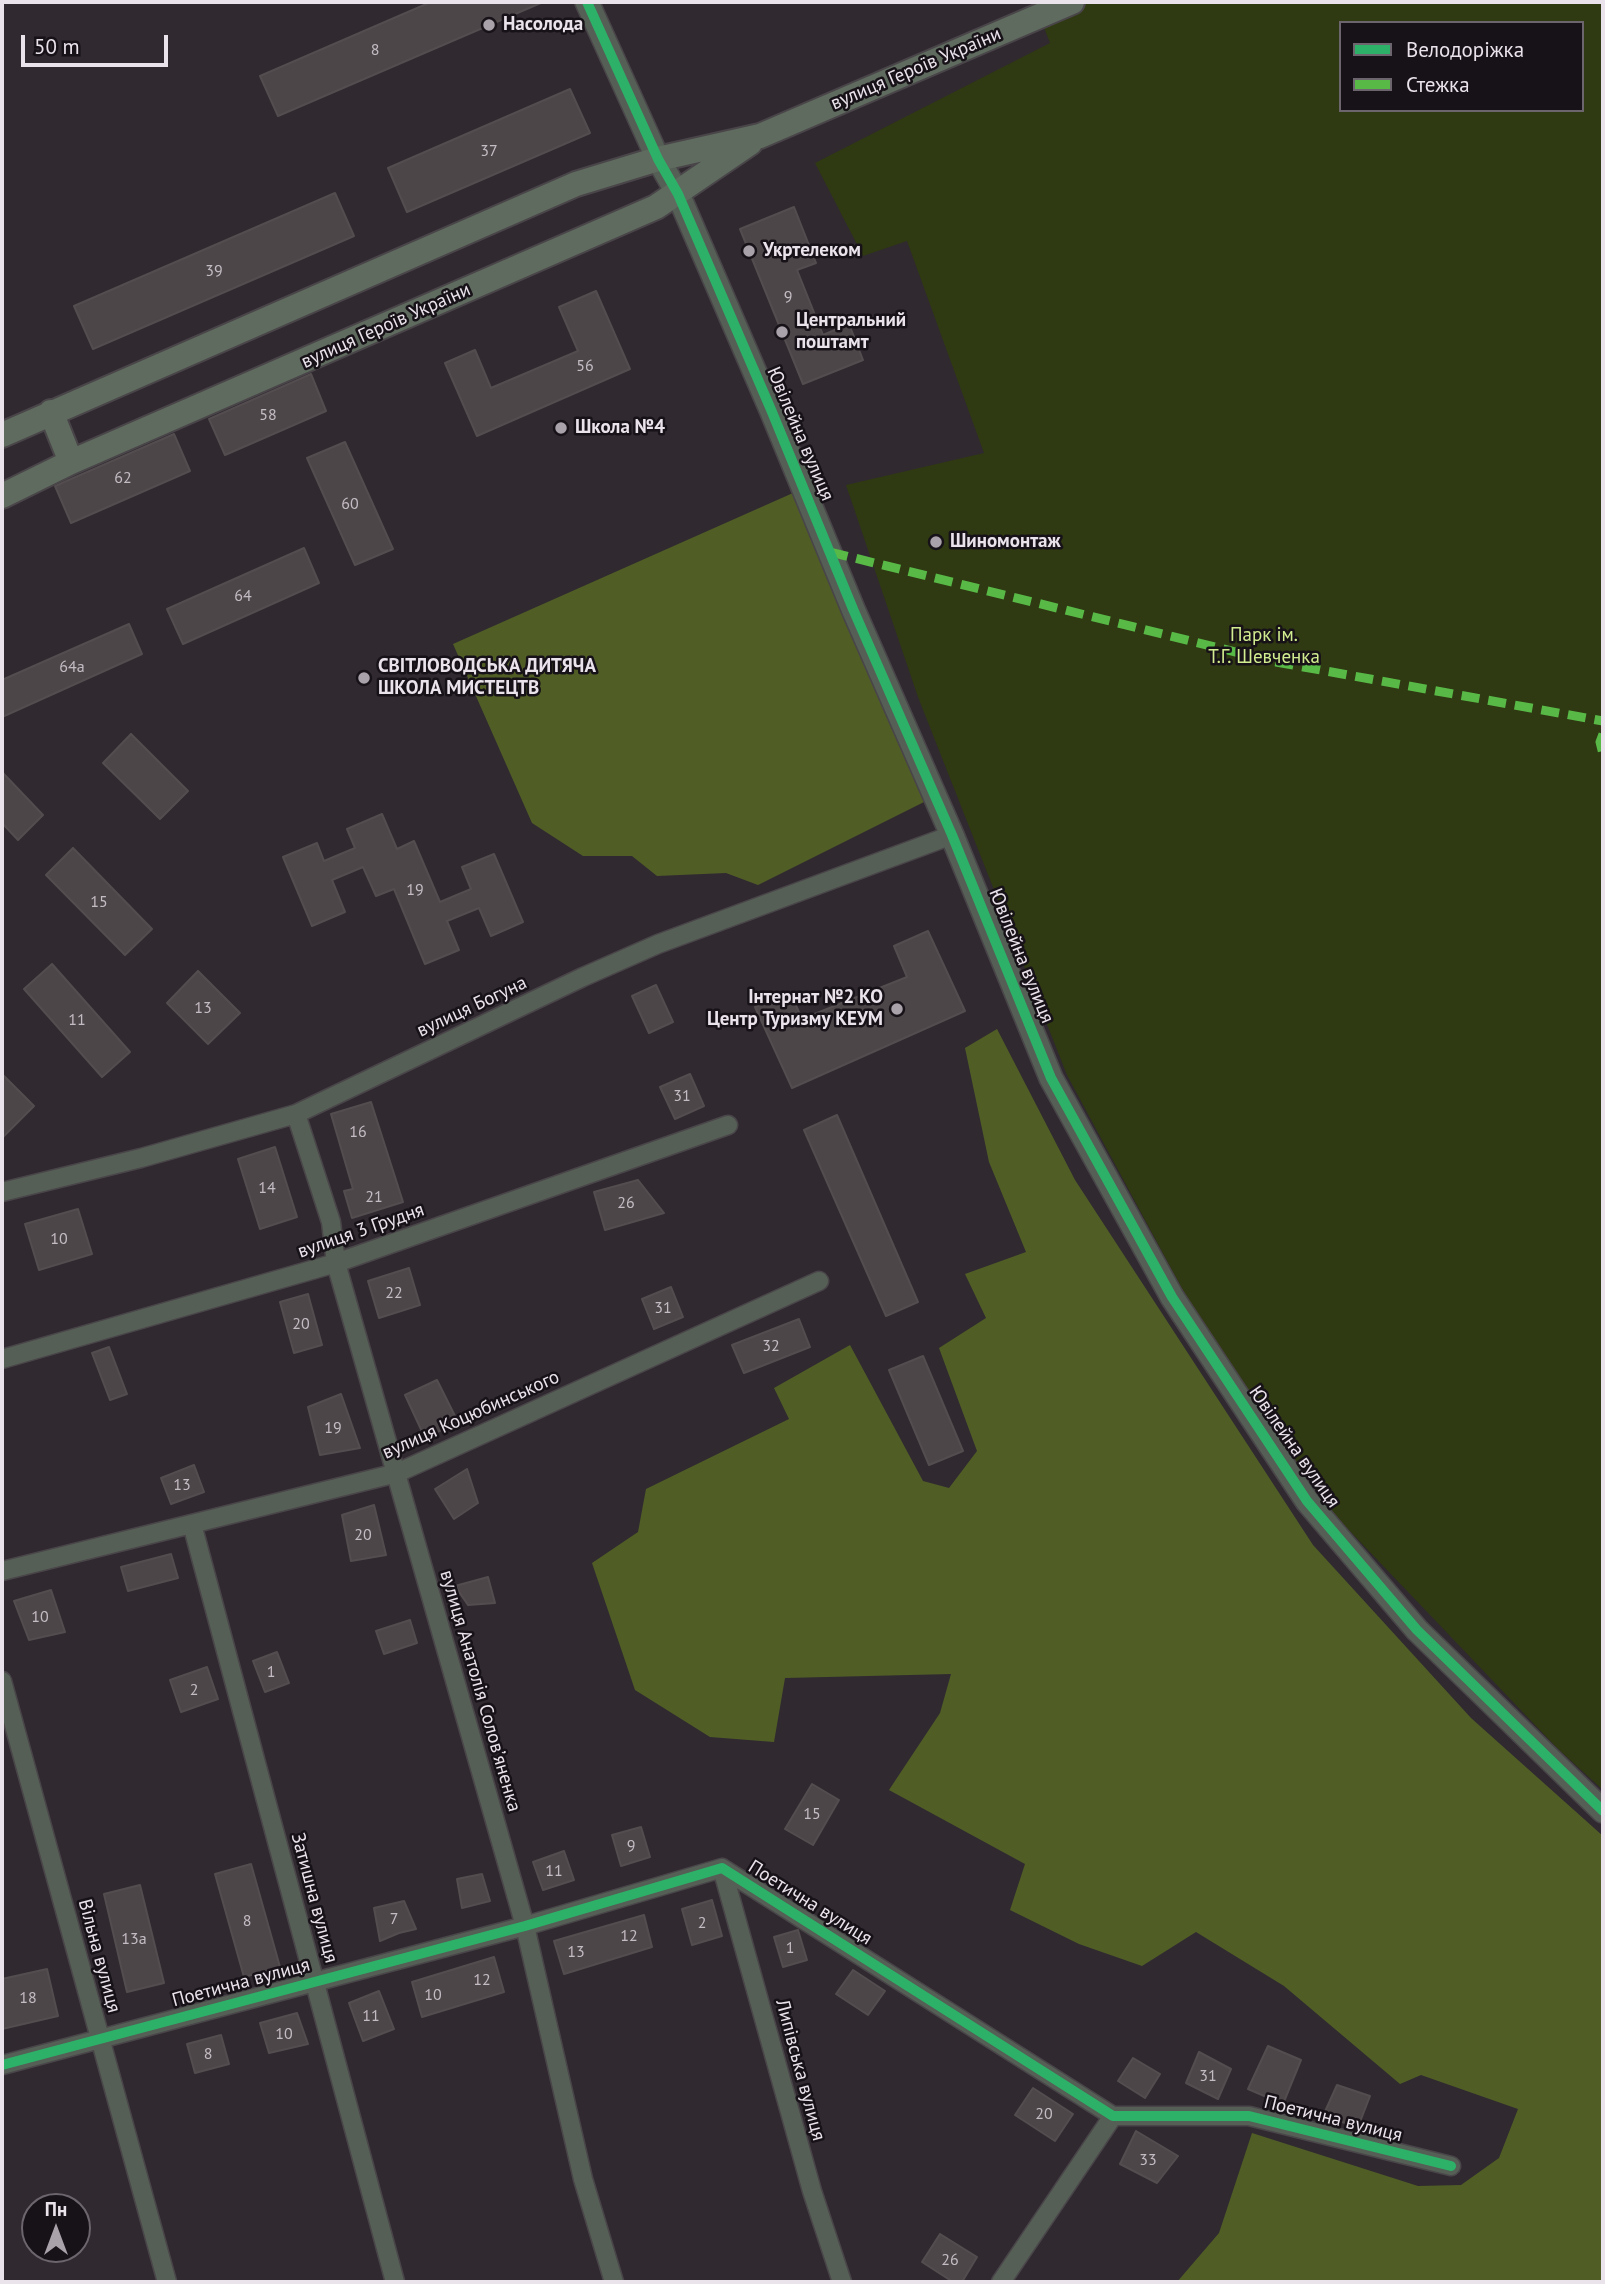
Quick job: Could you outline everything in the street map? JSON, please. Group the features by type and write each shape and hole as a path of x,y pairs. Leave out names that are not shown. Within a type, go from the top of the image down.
{"main road":[{"name":"вулиця Героїв України","path":"2,435 51,411 576,184 658,159 760,136 1072,2"},
{"name":"вулиця Героїв України","path":"2,496 71,462 643,213 678,194 760,136"},
{"path":"51,411 71,462"}],"street":[{"name":"Ювілейна вулиця","path":"587,2 658,159 678,194 853,609 952,835 1051,1078 1172,1297 1307,1501 1417,1630 1603,1811"},
{"name":"вулиця Богуна","path":"2,1192 141,1158 296,1114 658,944 952,835"},
{"name":"вулиця Анатолія Соловʼяненка","path":"296,1114 331,1222 336,1263 526,1926 583,2179 614,2282"},
{"name":"вулиця 3 Грудня","path":"2,1359 336,1263 728,1125"},
{"name":"вулиця Коцюбинського","path":"2,1571 397,1473 819,1281"},
{"name":"Затишна вулиця","path":"192,1524 395,2282"},
{"name":"Вільна вулиця","path":"2,1681 167,2282"},
{"name":"Поетична вулиця","path":"2,2065 526,1926 722,1868 1113,2116 1249,2116 1451,2166"},
{"name":"Липівська вулиця","path":"722,1868 812,2191 842,2282"},
{"path":"1001,2282 1113,2116"}],"green space":[{"name":"Парк ім. Т.Г. Шевченка","path":"1034,2 1603,2 1603,1790 1557,1748 1325,1505 1201,1324 1067,1075 918,697 846,485 984,453 907,241 863,256 815,163 1050,43"},
{"path":"793,493 924,802 758,885 726,873 657,876 632,856 583,856 532,823 453,644"},
{"path":"997,1029 1075,1180 1313,1545 1471,1718 1603,1836 1603,2282 1177,2282 1219,2233 1252,2133 1418,2186 1461,2185 1499,2158 1518,2109 1421,2075 1400,2084 1284,1986 1196,1932 1142,1966 1079,1944 1010,1910 1025,1864 889,1790 940,1713 951,1674 785,1678 774,1742 710,1737 635,1690 592,1563 638,1532 646,1489 789,1419 774,1388 850,1345 923,1481 949,1488 977,1451 939,1348 986,1318 965,1274 1026,1252 989,1162 965,1048"}],"building":[{"path":"431,2 543,2 278,116 260,76"},
{"path":"570,89 590,133 407,212 388,168"},
{"path":"335,193 354,236 93,349 74,306"},
{"path":"794,207 816,263 797,270 823,335 849,324 863,360 803,384 740,229"},
{"path":"596,291 630,369 477,436 445,363 475,350 491,388 578,351 559,307"},
{"path":"311,374 326,411 225,455 209,419"},
{"path":"174,434 190,471 71,523 55,486"},
{"path":"345,442 393,549 355,565 307,458"},
{"path":"304,548 319,583 183,644 167,609"},
{"path":"129,624 142,654 2,717 2,680"},
{"path":"131,734 188,791 160,819 103,763"},
{"path":"2,772 43,815 18,840 2,823"},
{"path":"382,814 397,849 414,841 440,902 471,889 462,867 494,854 523,922 491,936 479,908 447,921 459,950 425,964 394,889 376,896 363,867 332,880 345,912 312,926 283,857 317,843 324,861 355,848 347,829"},
{"path":"73,848 152,929 125,955 46,875"},
{"name":"Інтернат №2 КО Центр Туризму КЕУМ","path":"928,931 965,1011 792,1088 755,1007 790,992 802,1019 907,977 894,946"},
{"path":"52,964 130,1052 102,1077 24,989"},
{"path":"198,971 240,1013 208,1044 167,1003"},
{"path":"656,985 673,1022 649,1033 632,996"},
{"path":"2,1074 34,1106 2,1138"},
{"path":"690,1074 704,1106 675,1119 660,1087"},
{"path":"371,1102 403,1202 352,1218 344,1191 353,1189 331,1114"},
{"path":"837,1115 918,1302 886,1316 804,1130"},
{"path":"275,1147 297,1217 260,1229 238,1159"},
{"path":"638,1180 664,1213 605,1230 594,1192"},
{"path":"78,1209 92,1254 39,1270 25,1224"},
{"path":"409,1268 420,1305 379,1318 368,1281"},
{"path":"671,1287 683,1317 654,1329 642,1299"},
{"path":"308,1294 322,1345 294,1353 280,1302"},
{"path":"799,1319 810,1347 744,1373 732,1345"},
{"path":"109,1347 127,1394 110,1400 92,1353"},
{"path":"923,1356 963,1451 929,1465 889,1370"},
{"path":"437,1380 458,1422 425,1438 405,1395"},
{"path":"341,1394 360,1448 320,1455 308,1407"},
{"path":"194,1465 204,1492 171,1504 161,1478"},
{"path":"467,1469 478,1503 454,1519 435,1489"},
{"path":"374,1505 386,1555 351,1561 342,1515"},
{"path":"171,1554 178,1578 128,1591 121,1567"},
{"path":"488,1577 495,1603 468,1605 455,1586"},
{"path":"51,1590 65,1632 29,1640 14,1601"},
{"path":"410,1620 417,1643 384,1654 376,1631"},
{"path":"277,1652 289,1683 265,1692 253,1661"},
{"path":"207,1667 218,1699 181,1712 170,1680"},
{"path":"812,1784 839,1800 813,1845 785,1829"},
{"path":"641,1827 650,1857 621,1866 612,1835"},
{"path":"564,1851 574,1880 543,1890 533,1862"},
{"path":"251,1864 280,1967 244,1977 215,1874"},
{"path":"482,1874 490,1901 462,1908 457,1879"},
{"path":"140,1885 164,1983 127,1992 104,1894"},
{"path":"712,1900 722,1936 692,1945 682,1909"},
{"path":"404,1901 416,1929 380,1941 374,1908"},
{"path":"644,1915 652,1947 564,1974 554,1941"},
{"path":"798,1930 807,1960 783,1967 774,1937"},
{"path":"494,1957 504,1992 422,2017 412,1982"},
{"path":"47,1969 58,2016 2,2029 2,1979"},
{"path":"853,1970 885,1991 868,2015 836,1994"},
{"path":"379,1991 394,2029 363,2041 349,2003"},
{"path":"297,2013 308,2044 269,2053 260,2023"},
{"path":"221,2035 229,2064 195,2073 187,2044"},
{"path":"1268,2046 1301,2060 1283,2104 1248,2089"},
{"path":"1199,2052 1231,2069 1218,2099 1186,2083"},
{"path":"1133,2058 1160,2074 1145,2098 1118,2081"},
{"path":"1337,2085 1370,2096 1358,2127 1323,2116"},
{"path":"1033,2088 1073,2114 1055,2141 1015,2115"},
{"path":"1136,2131 1178,2156 1157,2183 1120,2164"},
{"path":"940,2234 977,2257 962,2282 953,2282 922,2262"}],"marked path":[{"path":"830,552 1276,662 1603,721"},
{"path":"1603,734 1600,742 1603,754"}],"cycle path":[{"path":"587,2 658,159 678,194 853,609 952,835 1051,1078 1172,1297 1307,1501 1417,1630 1603,1811"},
{"path":"2,2065 525,1926 722,1868 1113,2116 1249,2116 1451,2166"}],"place":[{"name":"Насолода","path":"489,25"},
{"name":"Укртелеком","path":"749,251"},
{"name":"Центральний поштамт","path":"782,332"},
{"name":"Школа №4","path":"561,428"},
{"name":"Шиномонтаж","path":"936,542"},
{"name":"СВІТЛОВОДСЬКА ДИТЯЧА ШКОЛА МИСТЕЦТВ","path":"364,678"},
{"name":"Інтернат №2 КО Центр Туризму КЕУМ","path":"897,1009"}]}
